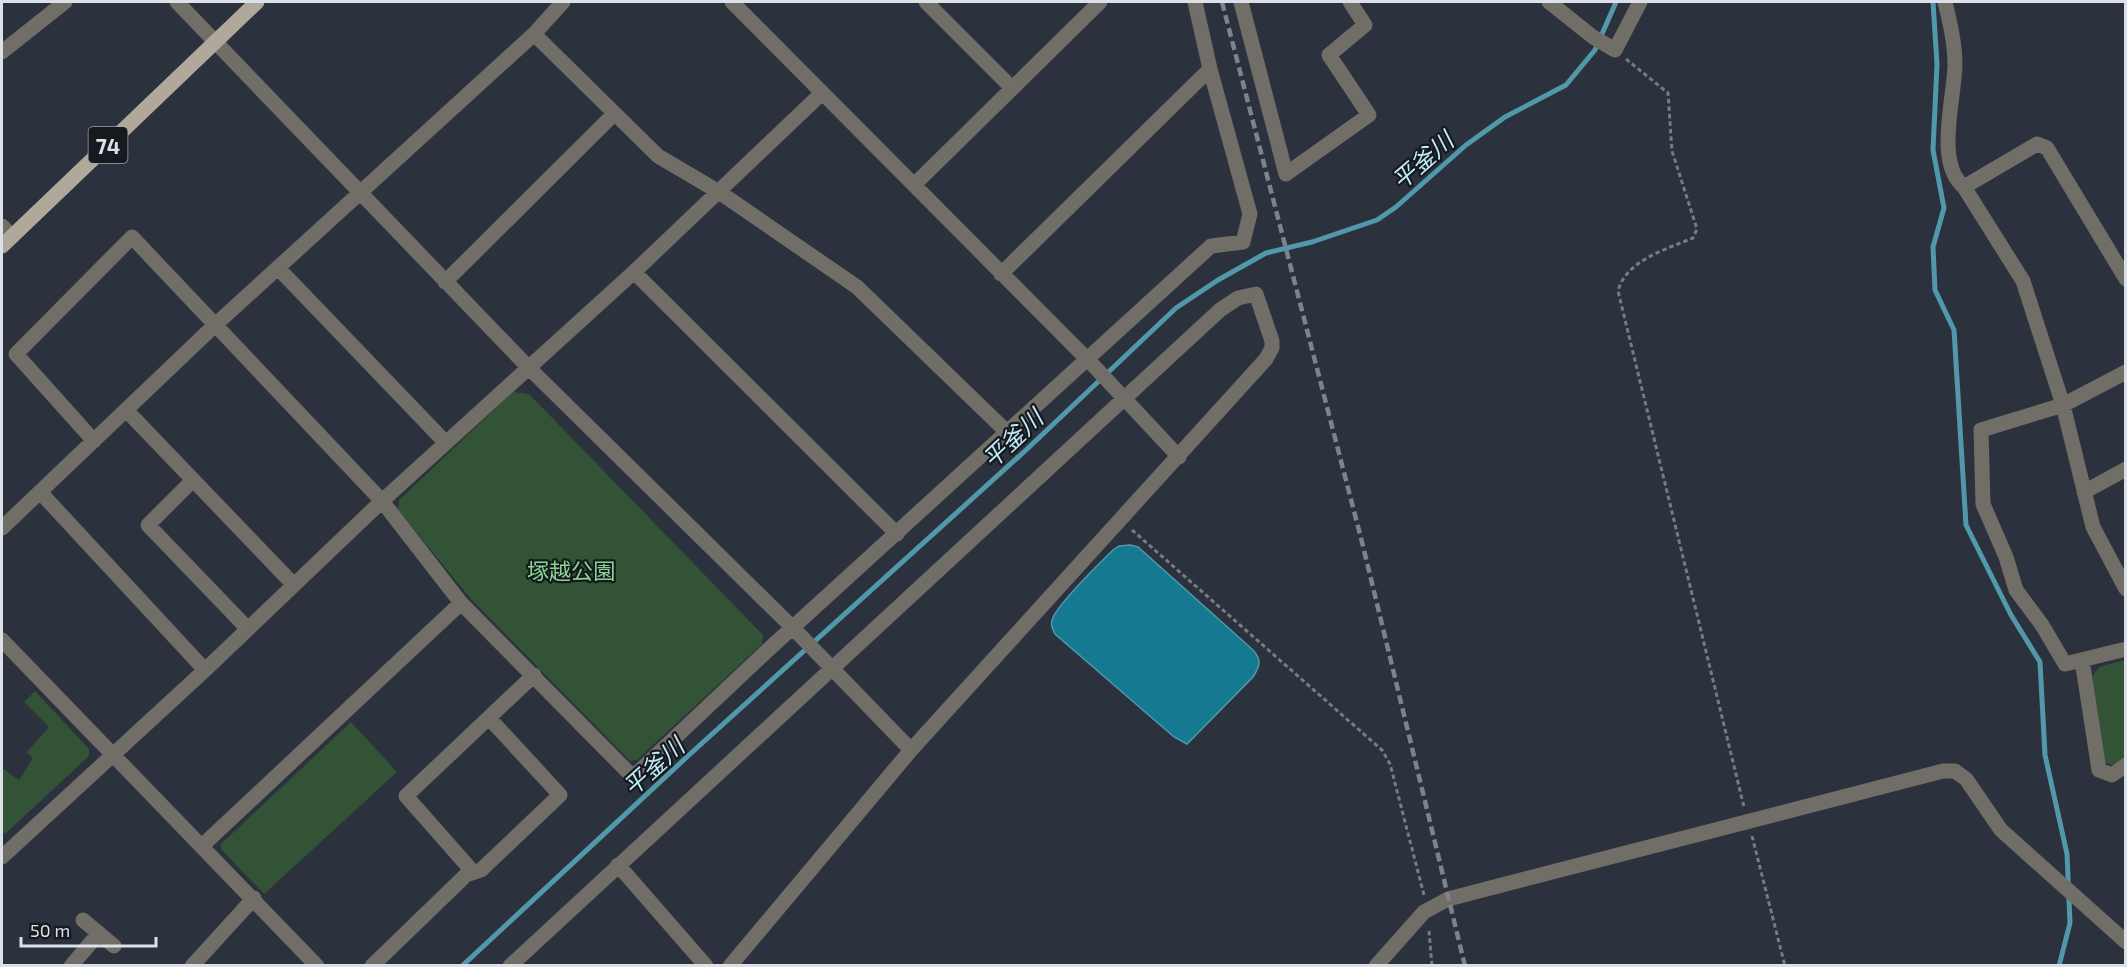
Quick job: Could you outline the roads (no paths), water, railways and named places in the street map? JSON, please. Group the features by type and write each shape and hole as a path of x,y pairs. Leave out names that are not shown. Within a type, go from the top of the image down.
{"main road":[{"name":"74","path":"5,236 215,44 257,2"}],"street":[{"path":"2,52 65,2"},
{"path":"177,2 529,368 796,632 911,750"},
{"path":"2,528 214,326 534,34 563,2"},
{"path":"732,2 1090,362 1179,457"},
{"path":"926,2 1012,88"},
{"path":"914,185 1100,2"},
{"path":"94,441 16,354 132,237 381,501 461,603 633,777 796,632 897,534 1090,362 1211,246 1243,242 1250,214 1210,69 1195,2"},
{"path":"1241,2 1286,174 1369,115 1329,55 1365,25 1350,2"},
{"path":"1549,2 1593,37 1613,48 1640,2"},
{"path":"1944,2 1953,36 1955,67 1948,147 1955,180 1964,187 2023,281 2062,405 2093,526 2120,567 2126,589"},
{"path":"534,34 658,156 719,192 857,287 1008,434"},
{"path":"1001,274 1210,69"},
{"path":"2,857 205,670 381,501 634,272 822,93"},
{"path":"445,282 614,114"},
{"path":"1964,187 2037,144 2047,148 2126,279"},
{"path":"278,268 446,443"},
{"path":"634,272 897,534"},
{"path":"510,966 827,664 1123,397 1228,303 1251,293 1256,294 1272,341 1270,354 1122,521 911,750 730,966"},
{"path":"2126,372 2062,405 1981,430 1983,504 2006,557 2016,590 2042,625 2065,664 2126,649"},
{"path":"127,411 294,585"},
{"path":"2084,492 2126,470"},
{"path":"193,480 148,525 248,629"},
{"path":"41,493 205,670"},
{"path":"203,845 461,603"},
{"path":"2,640 318,966"},
{"path":"2082,660 2099,770 2112,774 2126,765"},
{"path":"473,872 406,796 534,675"},
{"path":"372,966 466,875 481,870 560,795 489,718"},
{"path":"1376,966 1427,909 1448,899 1944,771 1955,771 1966,779 2001,830 2126,942"},
{"path":"618,865 706,966"},
{"path":"192,966 254,898"},
{"path":"83,920 114,946"},
{"path":"71,966 99,933"}],"water":[{"path":"1119,546 1138,547 1253,650 1259,660 1253,677 1187,744 1174,737 1055,634 1052,627 1051,622 1055,613 1079,584 1113,550"}],"waterway":[{"name":"平釜川","path":"462,966 689,755 1026,450 1176,308 1218,280 1266,253 1312,242 1377,220 1396,207 1466,145 1505,117 1566,85 1595,50 1616,2"},
{"path":"1933,2 1937,64 1933,150 1944,208 1933,247 1935,290 1954,330 1966,525 2011,615 2040,662 2045,755 2067,854 2070,923 2059,966"}],"railway":[{"path":"1222,2 1362,542 1465,966"}],"park label":[{"name":"塚越公園","path":"571,570"}]}
